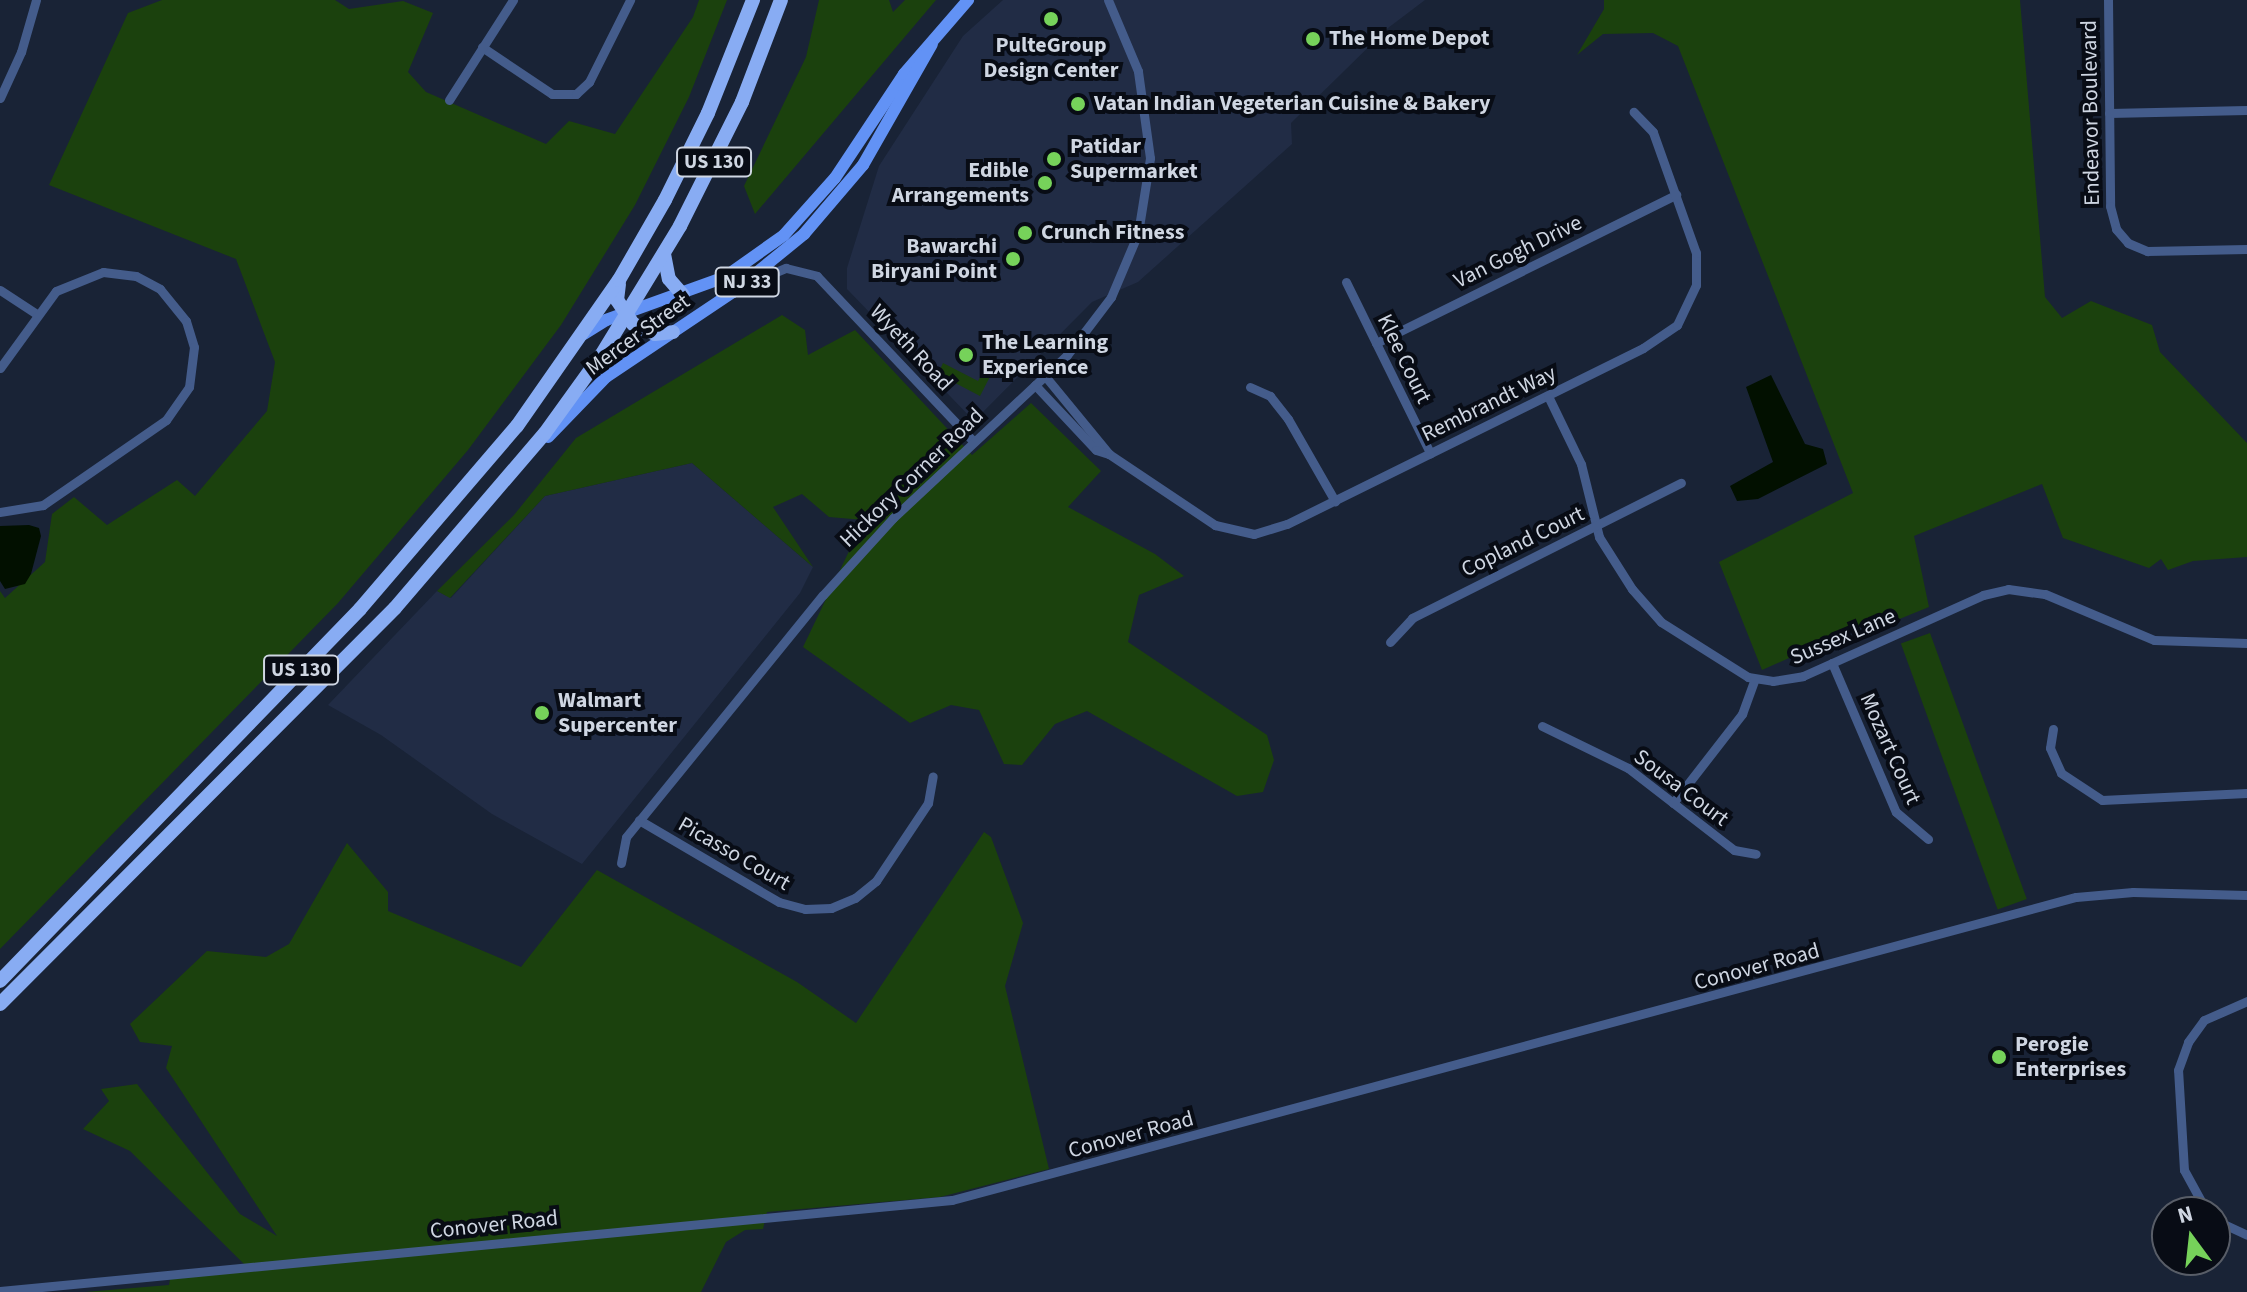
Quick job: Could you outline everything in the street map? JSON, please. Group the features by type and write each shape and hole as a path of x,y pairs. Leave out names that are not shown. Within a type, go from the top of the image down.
{"highway":[{"name":"US 130","path":"0,981 360,609 487,464 619,280 698,135 753,0"},
{"name":"US 130","path":"0,1004 416,586 513,474 627,315 664,253 723,144 781,0"},
{"path":"664,253 669,279 683,295"},
{"path":"619,280 617,300 641,331 673,332"}],"main road":[{"name":"Mercer Street","path":"579,339 594,326 683,295 743,266 800,220 835,178 904,74 968,0"},
{"name":"Mercer Street","path":"513,474 606,377 733,292 834,203 863,165 932,44"}],"street":[{"path":"0,98 21,52 36,0"},
{"path":"449,100 513,0"},
{"path":"482,47 552,94 576,94 589,82 630,0"},
{"name":"Hickory Corner Road","path":"621,863 620,849 639,820 841,573 1045,376 1084,335 1111,297 1134,247 1148,192 1150,133 1142,87 1108,0"},
{"name":"Endeavor Boulevard","path":"2108,0 2111,214 2122,239 2147,251 2247,249"},
{"path":"2109,113 2247,110"},
{"name":"Rembrandt Way","path":"1035,385 1093,448 1109,454 1230,531 1267,532 1660,339 1688,309 1697,263 1650,126 1634,112"},
{"name":"Van Gogh Drive","path":"1376,343 1676,195"},
{"name":"Wyeth Road","path":"733,292 786,268 817,276 974,442"},
{"path":"0,368 35,313 77,278 103,272 136,276 160,289 186,321 194,347 193,375 183,400 154,428 43,505 0,512"},
{"name":"Klee Court","path":"1346,282 1430,453"},
{"path":"0,290 35,313"},
{"name":"Rembrandt Way","path":"1045,376 1109,454"},
{"path":"1250,387 1266,393 1281,410 1335,501"},
{"path":"1548,396 1581,464 1595,527 1606,552 1655,616 1755,679 1742,714 1673,803"},
{"name":"Copland Court","path":"1390,642 1412,618 1681,483"},
{"name":"Sussex Lane","path":"1755,679 1797,678 1983,595 2018,588 2045,594 2147,638 2247,643"},
{"name":"Mozart Court","path":"1832,663 1896,812 1928,839"},
{"name":"Sousa Court","path":"1542,726 1628,768 1734,850 1756,854"},
{"path":"2053,729 2050,748 2061,773 2102,800 2247,793"},
{"path":"219,754 235,769"},
{"name":"Picasso Court","path":"639,820 779,902 805,909 831,908 855,898 876,881 928,803 933,776"},
{"name":"Conover Road","path":"0,1291 952,1200 2076,897 2133,892 2247,895"},
{"path":"2198,1196 2184,1170 2178,1070 2204,1020 2247,1001"}],"shaded area":[{"path":"1003,0 1425,0 1388,28 1291,123 1292,144 1138,282 1092,302 974,421 847,289 847,268 879,166 963,36"},
{"path":"1771,375 1805,444 1823,449 1827,464 1758,499 1737,501 1730,486 1773,462 1746,387"},
{"path":"692,463 813,567 800,593 582,864 492,814 381,735 328,705 437,591 451,598 545,496"},
{"path":"29,525 39,528 41,536 31,574 25,584 5,589 0,581 0,526"}],"green space":[{"path":"162,0 335,0 349,9 403,1 433,13 408,72 426,92 546,144 569,121 615,134 693,17 699,0 727,0 689,97 635,205 561,325 468,450 338,603 0,949 0,591 5,598 45,562 52,514 74,497 107,525 177,480 195,496 267,411 275,362 236,259 49,185 128,13"},
{"path":"819,0 889,0 893,12 905,0 936,0 755,214 744,186 806,57"},
{"path":"1604,0 2020,0 2045,297 2062,318 2091,301 2152,325 2160,352 2247,443 2247,557 2193,561 2168,570 2161,559 2149,568 2063,538 2042,484 1914,536 1929,607 1892,622 1861,626 1762,670 1719,562 1853,493 1678,46 1653,33 1603,34 1577,55 1604,9"},
{"path":"782,315 805,330 808,355 855,330 972,455 1031,403 1101,471 1068,507 1155,554 1184,576 1139,595 1128,642 1267,735 1274,760 1263,792 1237,796 1087,711 1055,724 1022,765 1004,764 979,710 951,705 910,723 803,647 864,520 829,517 802,494 773,507 813,567 692,463 545,496 450,598 437,591 514,515 576,438"},
{"path":"989,361 996,365 980,396 938,374 943,363 978,381"},
{"path":"1930,633 2027,899 1998,910 1901,644"},
{"path":"984,832 991,837 1023,923 1005,986 1049,1169 940,1197 767,1212 763,1229 745,1230 726,1242 701,1292 85,1292 169,1285 171,1273 244,1264 130,1151 83,1129 109,1101 101,1089 137,1084 240,1214 277,1236 166,1068 172,1046 140,1042 130,1024 207,951 266,957 289,944 347,843 388,892 388,911 521,967 597,870 797,982 856,1023"}],"place":[{"name":"PulteGroup Design Center","path":"1051,19"},
{"name":"The Home Depot","path":"1313,39"},
{"name":"Vatan Indian Vegeterian Cuisine & Bakery","path":"1078,104"},
{"name":"Patidar Supermarket","path":"1054,159"},
{"name":"Edible Arrangements","path":"1045,183"},
{"name":"Crunch Fitness","path":"1025,233"},
{"name":"Bawarchi Biryani Point","path":"1013,259"},
{"name":"The Learning Experience","path":"966,355"},
{"name":"Walmart Supercenter","path":"542,713"},
{"name":"Perogie Enterprises","path":"1999,1057"}]}
